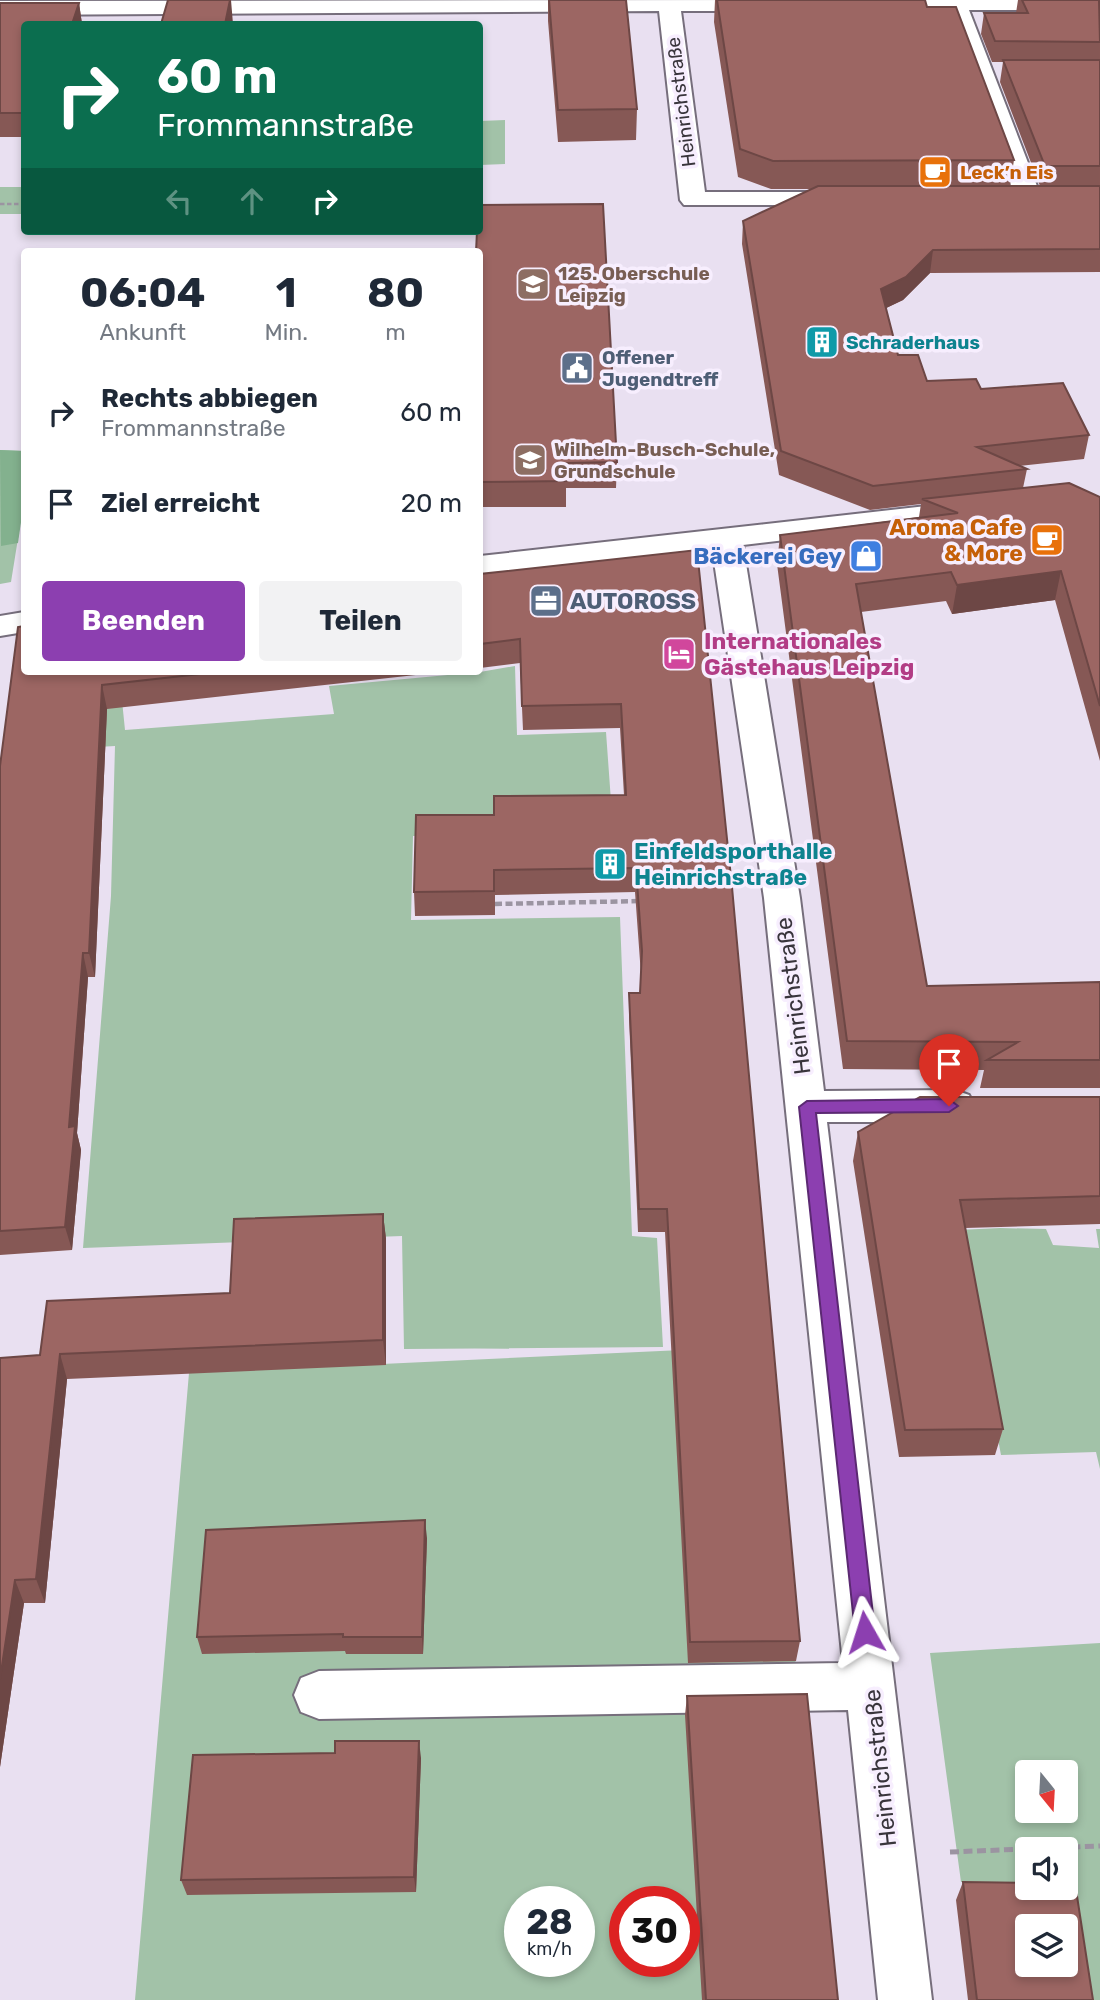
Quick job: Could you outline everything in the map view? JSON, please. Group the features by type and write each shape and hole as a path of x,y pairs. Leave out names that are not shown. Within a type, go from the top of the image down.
{"street":[{"path":"858,3 1100,3"},
{"path":"955,3 982,72 1041,199 1003,200"},
{"path":"0,8 119,16 669,4 789,4"},
{"name":"Heinrichstraße","path":"669,4 693,200 868,200"},
{"path":"982,72 1008,72"},
{"path":"483,565 1003,507"},
{"name":"Heinrichstraße","path":"726,536 782,898 905,2000"},
{"path":"0,626 21,622"},
{"path":"807,1107 988,1106"},
{"path":"319,1695 871,1686"}],"path":[{"path":"0,204 21,204"},
{"path":"495,904 646,901"},
{"path":"950,1852 1100,1846"}],"green space":[{"path":"505,120 505,164 483,165 483,121"},
{"path":"0,187 21,187 21,214 0,214"},
{"path":"0,450 21,451 21,520 11,582 0,584"},
{"path":"0,450 21,451 21,522 18,543 1,546"},
{"path":"515,666 517,735 606,732 612,815 489,834 413,836 411,920 620,917 632,1236 657,1238 663,1347 404,1349 402,1236 83,1248 111,896 115,746 11,752 120,681 125,730 334,714 329,686 448,675 483,675 483,671"},
{"path":"1046,1229 1053,1245 1099,1248 1096,1229 1100,1229 1100,1469 1096,1452 1001,1455 958,1230"},
{"path":"768,1346 825,2000 135,2000 189,1373"},
{"path":"1100,1643 1100,2000 1089,2000 1078,1944 1078,1914 1072,1914 1069,1900 1078,1900 1078,1837 1015,1837 1015,1883 961,1882 930,1653"}],"building":[{"path":"168,0 230,0 226,21 162,21"},
{"path":"549,0 626,0 637,109 558,110"},
{"path":"717,0 925,0 927,7 956,7 1014,160 773,161 740,149"},
{"path":"1022,0 1099,0 1100,42 995,41 984,13 1028,13"},
{"path":"0,3 79,3 73,21 21,21 21,113 0,113"},
{"path":"1003,60 1100,60 1100,166 1045,166"},
{"path":"818,186 1100,186 1100,249 933,250 906,277 881,289 898,355 918,355 927,381 976,379 981,389 1063,383 1089,435 977,447 1027,469 873,486 781,451 743,221"},
{"path":"603,204 617,462 565,463 566,481 483,482 483,248 476,248 477,235 483,235 483,205"},
{"path":"1069,483 1100,497 1100,706 1061,571 957,585 951,572 856,584 927,986 1100,982 1100,1060 987,1060 1018,1042 847,1041 780,535 958,513 922,499"},
{"path":"697,550 732,887 800,1641 690,1642 667,1209 639,1209 629,993 640,993 642,951 636,868 494,870 494,891 414,892 416,815 494,815 494,796 626,795 621,704 522,706 520,639 483,644 483,574"},
{"path":"21,626 21,675 191,675 102,685 89,953 83,953 69,1127 75,1126 65,1227 0,1231 0,766 18,627"},
{"path":"920,1097 1100,1097 1100,1196 960,1200 1003,1429 905,1430 858,1132"},
{"path":"383,1214 383,1340 60,1354 36,1579 15,1580 0,1679 0,1358 40,1355 47,1301 230,1293 234,1219"},
{"path":"425,1520 422,1637 343,1637 343,1634 197,1637 206,1530"},
{"path":"807,1694 838,2000 706,2000 687,1696"},
{"path":"335,1741 419,1741 414,1877 181,1880 193,1755 335,1753"},
{"path":"963,1882 1015,1883 1015,1900 1078,1900 1093,2000 977,2000"}],"place":[{"name":"Leck’n Eis","path":"935,172"},
{"name":"125. Oberschule Leipzig","path":"533,284"},
{"name":"Schraderhaus","path":"822,342"},
{"name":"Offener Jugendtreff","path":"577,368"},
{"name":"Wilhelm-Busch-Schule, Grundschule","path":"530,460"},
{"name":"Aroma Cafe & More","path":"1047,540"},
{"name":"Bäckerei Gey","path":"866,556"},
{"name":"AUTOROSS","path":"546,601"},
{"name":"Internationales Gästehaus Leipzig","path":"679,654"},
{"name":"Einfeldsporthalle Heinrichstraße","path":"610,864"}],"route":[{"path":"865,1632 807,1107 949,1106"}]}
